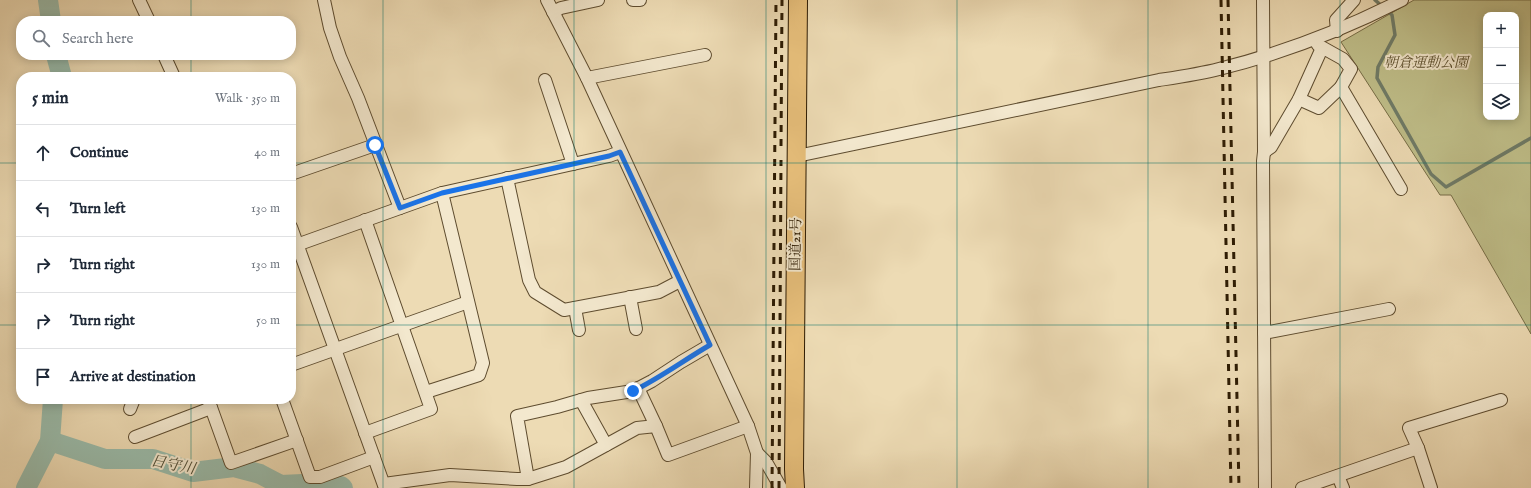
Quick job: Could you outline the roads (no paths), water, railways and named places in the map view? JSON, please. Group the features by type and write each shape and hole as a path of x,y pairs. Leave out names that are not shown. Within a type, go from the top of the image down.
{"highway":[{"name":"国道21号","path":"795,488 798,0"}],"street":[{"path":"139,0 147,16"},
{"path":"324,0 330,28 340,57 358,98 400,208"},
{"path":"547,0 587,78 748,426 757,453 756,488"},
{"path":"553,12 561,8 598,0"},
{"path":"634,0 640,0"},
{"path":"1263,0 1265,488"},
{"path":"1337,31 1336,20 1354,0"},
{"path":"797,156 1152,82 1218,70 1263,57 1319,44 1337,31 1402,0"},
{"path":"1299,99 1319,108 1341,88 1351,69 1343,59 1319,44"},
{"path":"1264,152 1271,148 1299,99 1319,44"},
{"path":"587,78 705,55"},
{"path":"166,60 172,72"},
{"path":"546,80 573,164"},
{"path":"1341,88 1401,189"},
{"path":"296,172 375,145"},
{"path":"296,245 442,193 620,152"},
{"path":"508,178 529,280 535,292 564,310 659,292 680,281"},
{"path":"426,392 479,376 483,363 442,193"},
{"path":"365,220 432,409 366,433"},
{"path":"296,251 335,350 384,486 450,475 528,479 566,467 637,428 656,426"},
{"path":"630,297 636,329"},
{"path":"296,363 468,302"},
{"path":"575,308 579,330"},
{"path":"1264,333 1389,309"},
{"path":"528,479 517,416 557,408 581,400 633,391 710,345"},
{"path":"638,388 668,455 748,426"},
{"path":"581,400 606,445"},
{"path":"1431,488 1418,448 1409,428 1502,400"},
{"path":"134,437 208,404"},
{"path":"210,404 231,463 297,440"},
{"path":"284,404 310,478 320,477 374,457"},
{"path":"1302,488 1418,448"},
{"path":"757,453 766,462 780,488"},
{"path":"1338,476 1343,488"}],"waterway":[{"path":"48,0 50,16"},
{"path":"1375,0 1392,15 1395,35 1378,67 1377,78 1431,174 1446,187 1531,138"},
{"path":"57,60 61,72"},
{"path":"26,488 50,441 53,404"},
{"name":"日守川","path":"50,441 105,459 153,459 193,472 234,467 260,474 281,485 324,483 341,486 343,488"}],"railway":[{"path":"772,488 776,0"},
{"path":"781,146 782,0"},
{"path":"1221,0 1231,488"},
{"path":"1228,0 1239,488"},
{"path":"779,488 781,160"}],"park label":[{"name":"朝倉運動公園","path":"1426,63"}]}
